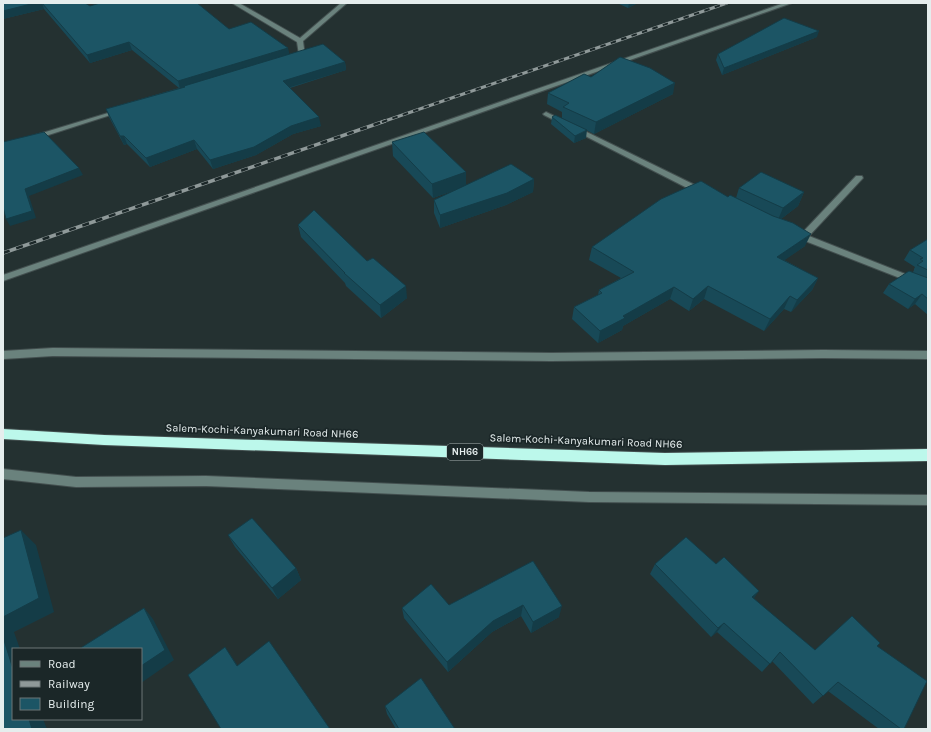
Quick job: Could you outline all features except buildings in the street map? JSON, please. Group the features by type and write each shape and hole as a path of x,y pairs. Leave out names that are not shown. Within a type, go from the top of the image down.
{"highway":[{"name":"Salem-Kochi-Kanyakumari Road NH66","path":"3,434 112,440 665,458 928,455"}],"street":[{"path":"235,3 300,41"},
{"path":"300,41 344,3"},
{"path":"3,278 789,3"},
{"path":"288,60 302,56 300,41"},
{"path":"26,139 124,109"},
{"path":"546,114 707,194"},
{"path":"803,237 859,178"},
{"path":"790,232 928,286"},
{"path":"3,355 53,352 551,357 823,354 928,355"},
{"path":"3,474 76,482 206,481 589,497 928,500"}],"railway":[{"path":"382,122 727,3"},
{"path":"3,253 385,121"}]}
